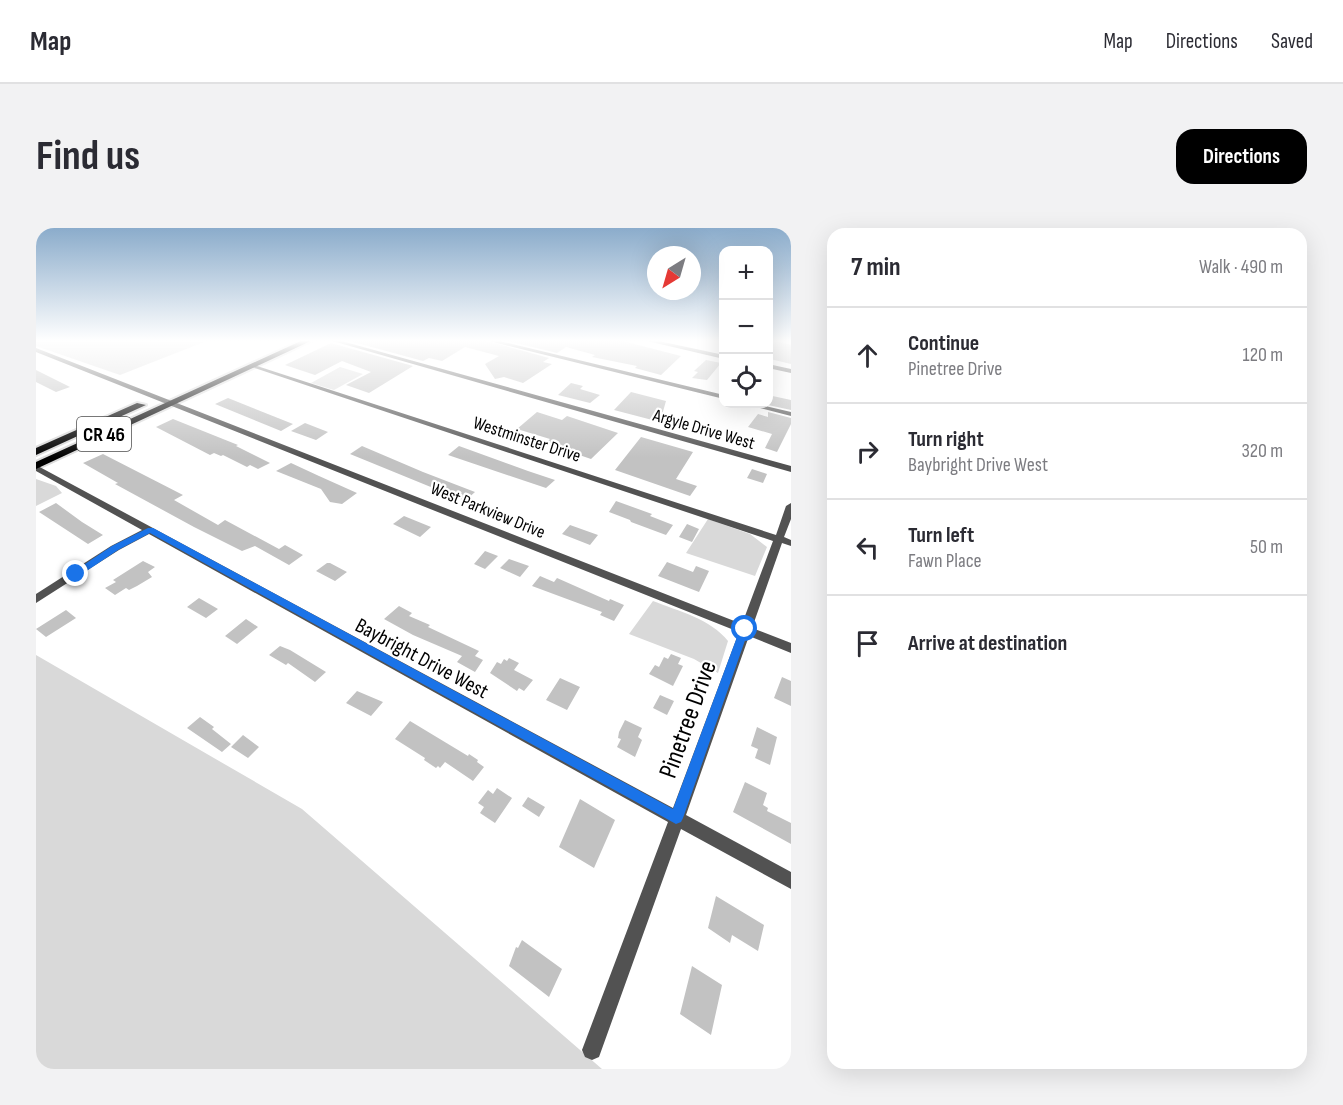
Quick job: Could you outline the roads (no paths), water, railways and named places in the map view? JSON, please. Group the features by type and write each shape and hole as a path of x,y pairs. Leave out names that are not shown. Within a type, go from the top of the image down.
{"highway":[{"path":"189,383 198,379"},
{"name":"CR 46","path":"36,452 216,379"},
{"name":"CR 46","path":"36,467 166,398"}],"street":[{"name":"West Parkview Drive","path":"115,379 791,648"},
{"name":"Westminster Drive","path":"292,379 785,541"},
{"name":"Argyle Drive West","path":"472,379 791,469"},
{"path":"650,379 719,396"},
{"path":"765,408 791,414"},
{"name":"Baybright Drive West","path":"36,467 791,881"},
{"name":"Pinetree Drive","path":"592,1050 745,629 785,541 791,506"},
{"path":"36,598 115,548 150,530"}]}
